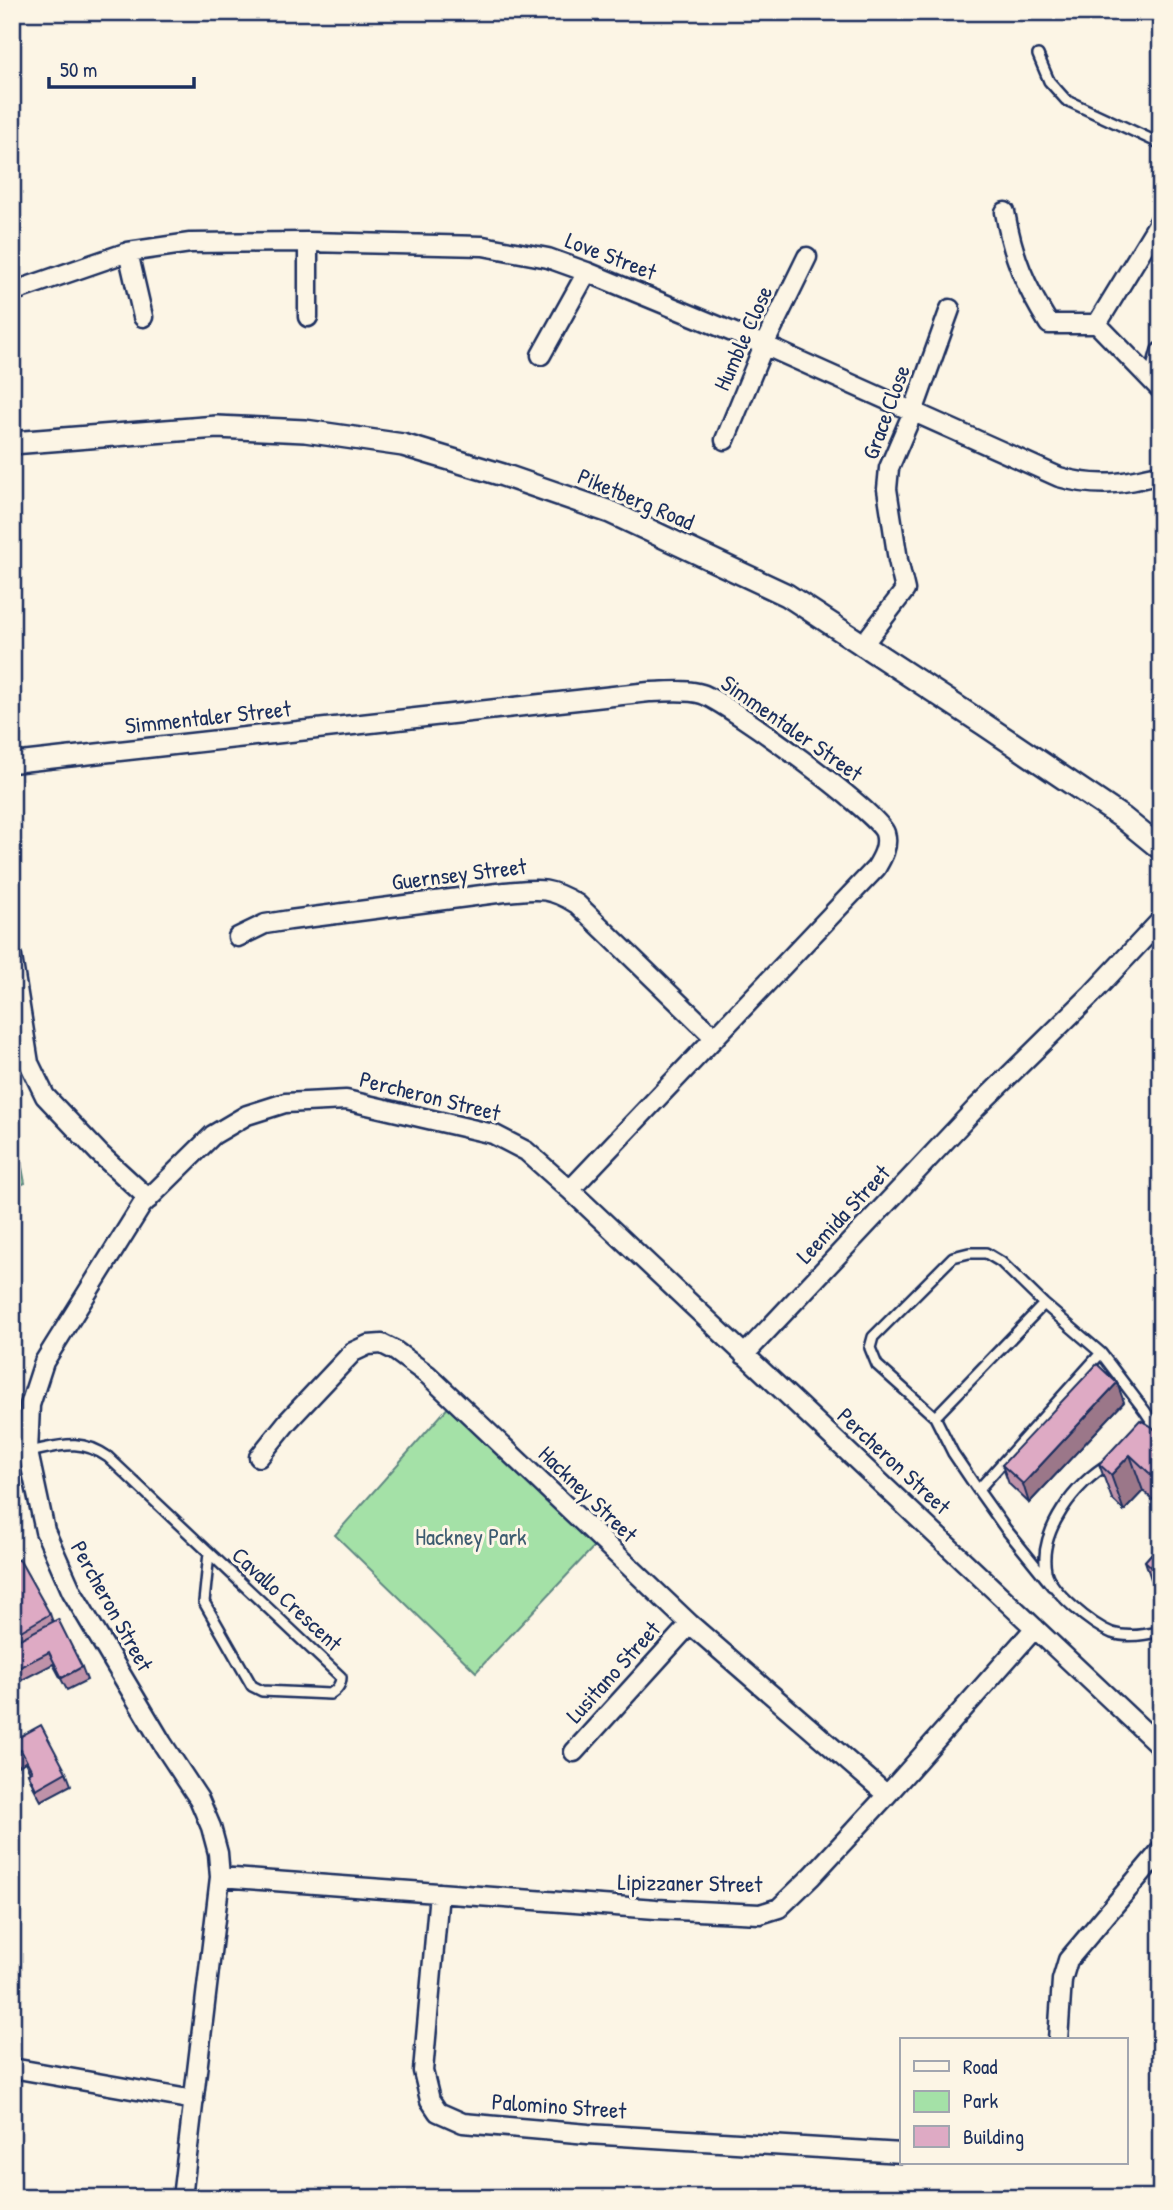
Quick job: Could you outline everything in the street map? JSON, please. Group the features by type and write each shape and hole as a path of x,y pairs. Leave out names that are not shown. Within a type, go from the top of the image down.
{"street":[{"path":"1005,212 1010,241 1027,289 1049,324 1097,324 1161,389"},
{"path":"1097,324 1161,219"},
{"path":"308,242 308,317"},
{"name":"Love Street","path":"12,292 128,252 190,243 308,242 483,246 548,258 587,272 764,345 1059,477 1085,484 1121,484 1161,474"},
{"path":"128,252 143,317"},
{"name":"Humble Close","path":"725,440 764,345 807,257"},
{"path":"541,355 587,272"},
{"name":"Grace Close","path":"862,646 905,590 887,488 889,468 913,412 950,309"},
{"path":"1161,352 1155,374 1161,389"},
{"name":"Piketberg Road","path":"12,443 217,427 305,431 403,445 503,475 610,512 787,595 985,724 1123,818 1161,849"},
{"name":"Simmentaler Street","path":"12,763 649,692 678,691 703,695 731,709 851,799 880,823 885,834 886,846 876,868 570,1190"},
{"name":"Guernsey Street","path":"238,937 265,924 289,920 505,892 540,889 558,892 577,904 715,1038"},
{"name":"Leemida Street","path":"744,1355 977,1107 1091,995 1161,920"},
{"path":"12,957 29,1063 45,1096 99,1153 149,1199"},
{"name":"Percheron Street","path":"182,2198 219,1877 218,1853 199,1799 162,1744 72,1592 45,1531 20,1453 30,1405 44,1362 142,1205 214,1135 247,1115 285,1103 346,1100 493,1134 526,1151 1161,1746"},
{"name":"Hackney Street","path":"259,1457 339,1364 353,1352 368,1345 382,1344 394,1350 428,1375 690,1624 887,1795"},
{"name":"Lusitano Street","path":"574,1752 690,1624"},
{"name":"Lipizzaner Street","path":"219,1877 656,1909 760,1914 779,1908 812,1876 1035,1628"},
{"path":"1059,2038 1062,1980 1068,1960 1161,1850"},
{"name":"Palomino Street","path":"439,1893 423,2071 430,2100 438,2112 463,2123 588,2134 900,2153"},
{"path":"12,2068 194,2100"}],"lane":[{"path":"1038,55 1049,81 1066,100 1161,144"},
{"path":"1161,1436 1101,1353 1044,1304 1001,1262 986,1253 953,1257 873,1337 870,1348 877,1365 935,1417 953,1453 978,1490 1052,1586 1086,1617 1112,1633 1135,1635 1161,1631"},
{"path":"935,1417 1044,1304"},
{"path":"978,1490 1101,1353"},
{"name":"Cavallo Crescent","path":"20,1453 85,1444 108,1457 209,1552 341,1677 341,1682 334,1692 262,1691 252,1686 204,1602 209,1552"},
{"path":"1052,1586 1046,1568 1046,1552 1055,1522 1069,1499 1103,1468 1123,1457"}],"green space":[{"path":"12,1114 25,1183 12,1188"},
{"name":"Hackney Park","path":"459,1395 604,1536 476,1672 335,1535"}],"building":[{"path":"1097,1364 1117,1383 1023,1484 1002,1465"},
{"path":"1140,1420 1161,1435 1161,1484 1130,1455 1111,1475 1099,1464"},
{"path":"1161,1543 1161,1576 1145,1561"},
{"path":"19,1559 50,1614 12,1636 12,1563"},
{"path":"58,1619 82,1667 62,1678 49,1652 18,1668 12,1657 12,1643"},
{"path":"41,1725 66,1772 36,1789 28,1773 32,1771 21,1750 14,1753 12,1750 12,1741"}]}
